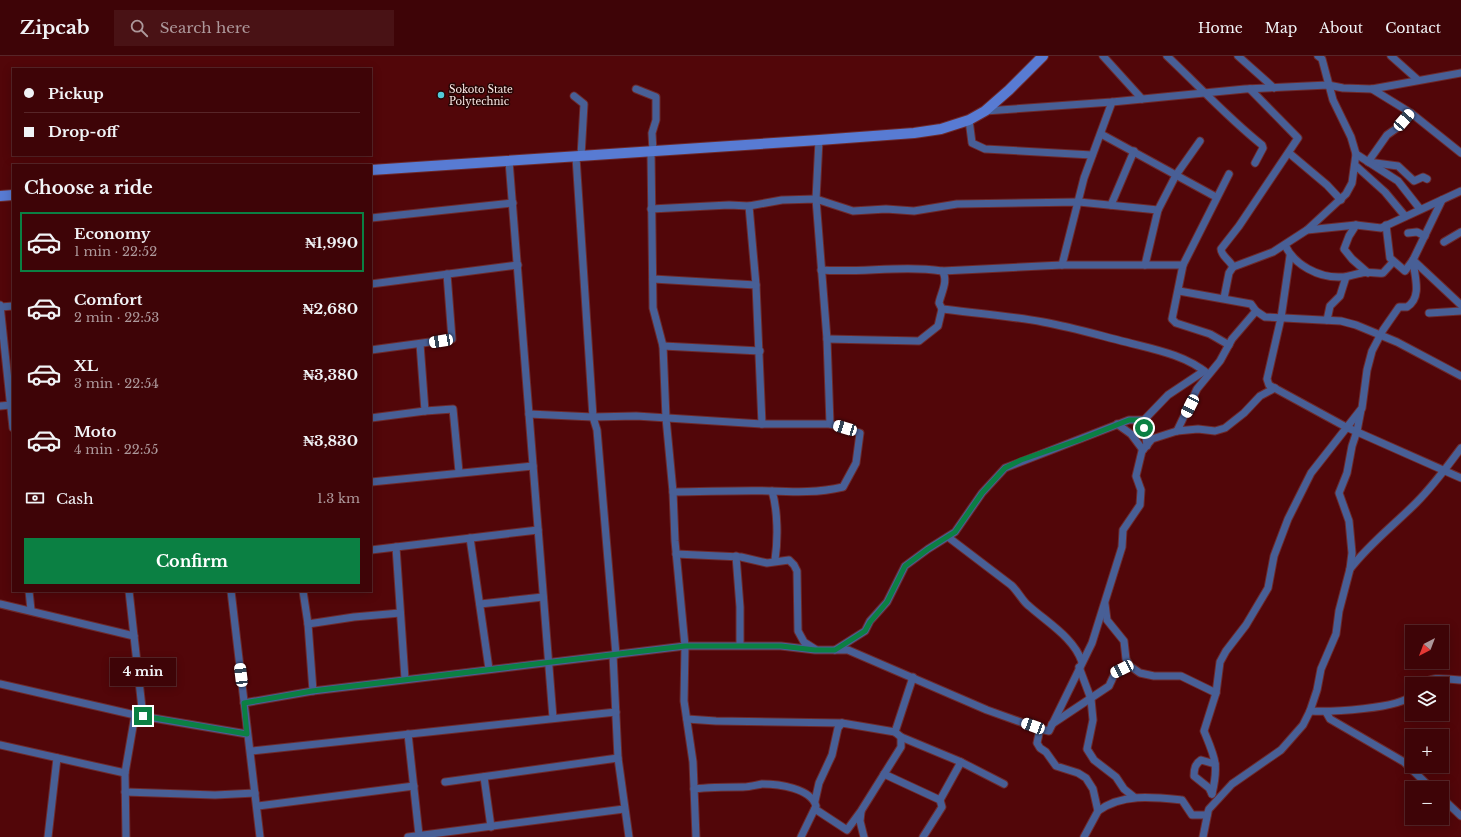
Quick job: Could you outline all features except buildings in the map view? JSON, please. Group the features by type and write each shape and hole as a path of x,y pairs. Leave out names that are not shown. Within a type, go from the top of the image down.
{"street":[{"path":"372,170 509,162 820,140 914,133 941,129 969,120 985,111 1009,90 1043,56"},
{"path":"1103,56 1142,100"},
{"path":"1167,56 1207,93 1232,121 1262,145 1263,148 1255,163"},
{"path":"1238,56 1274,88"},
{"path":"1224,298 1229,273 1233,266 1285,245 1307,230 1341,200 1352,183 1356,154 1351,137 1333,100 1323,64 1318,56"},
{"path":"1391,56 1418,80"},
{"path":"985,111 1142,100 1250,89 1328,85 1343,88 1372,89 1461,73"},
{"path":"636,89 656,97 656,120 652,133 650,209 653,308 663,346 666,418 673,492 676,554 685,646 684,702 693,762 696,837"},
{"path":"1233,266 1231,261 1222,254 1221,249 1239,226 1288,153 1298,141 1298,135 1275,116 1250,89"},
{"path":"1372,89 1410,113 1461,153"},
{"path":"574,96 584,104 579,157 593,417 597,430 614,655 618,758 629,837"},
{"path":"1062,265 1084,178 1112,102"},
{"path":"1368,162 1386,135 1397,128 1410,113"},
{"path":"969,120 972,143 985,149 1092,155"},
{"path":"1101,134 1216,197"},
{"path":"820,140 816,199 827,339 830,424"},
{"path":"1146,265 1158,210 1176,175 1200,141"},
{"path":"1111,205 1134,151"},
{"path":"1288,153 1327,185 1341,200"},
{"path":"1356,154 1398,181 1420,209"},
{"path":"509,162 553,718"},
{"path":"1368,162 1398,166 1414,181 1423,177 1427,179"},
{"path":"1354,165 1385,192 1405,216"},
{"path":"1229,174 1216,197 1183,265 1179,291 1172,317 1173,321 1210,334 1229,345"},
{"path":"1307,230 1356,225 1381,228 1461,191"},
{"path":"0,196 12,195"},
{"path":"650,209 730,205 749,206 782,200 816,199 853,211 886,209 914,211 957,204 1079,202 1158,210"},
{"path":"1386,225 1388,251 1393,262 1404,271 1413,260 1442,200"},
{"path":"372,218 513,203"},
{"path":"749,206 760,351 762,424"},
{"path":"1356,225 1349,236 1344,249 1352,259 1368,273"},
{"path":"1408,233 1417,232 1425,236"},
{"path":"1444,242 1461,232"},
{"path":"1285,245 1290,256 1281,318 1267,379 1269,385 1346,427 1461,478"},
{"path":"1290,256 1318,274 1332,277 1383,273 1393,262"},
{"path":"1413,260 1461,305"},
{"path":"1084,837 1098,811 1105,806 1134,797 1182,800 1192,815 1208,812 1232,784 1280,750 1303,726 1317,690 1321,669 1336,634 1338,611 1350,569 1352,553 1349,527 1339,493 1347,473 1352,446 1357,431 1362,408 1367,370 1372,351 1379,336 1399,306 1407,307 1415,299 1417,284 1413,260"},
{"path":"372,284 518,265"},
{"path":"821,270 919,269 942,271 1062,265 1183,265"},
{"path":"827,339 919,341 938,326 942,309 939,303 945,281 945,275 942,271"},
{"path":"372,350 452,339 448,274"},
{"path":"1327,320 1330,306 1340,296 1346,277"},
{"path":"653,279 756,285"},
{"path":"1179,291 1251,304 1256,311 1265,317 1327,320 1356,325 1410,348 1461,376"},
{"path":"12,306 0,306 12,416"},
{"path":"942,309 1040,321 1091,332 1149,347 1184,360 1206,372"},
{"path":"1145,448 1144,420 1168,395 1206,372 1220,361 1229,345 1256,311"},
{"path":"1429,313 1461,311"},
{"path":"420,344 425,411"},
{"path":"663,346 760,351"},
{"path":"1177,431 1206,372"},
{"path":"244,703 312,691 685,646 781,646 815,650 848,650 987,710 1049,731 1080,665 1092,644 1099,624 1104,601 1122,547 1123,530 1140,505 1141,490 1136,476 1138,462 1145,448 1152,439 1177,431 1198,429 1215,431 1225,428 1244,414 1260,396 1275,388"},
{"path":"0,406 11,405"},
{"path":"1203,837 1217,773 1213,754 1204,731 1216,693 1220,662 1268,588 1274,556 1288,519 1311,473 1362,408"},
{"path":"372,418 453,409 459,472"},
{"path":"529,414 593,417 636,416 762,424 830,424 860,433 856,463 843,487 829,491 808,492 673,492"},
{"path":"835,650 865,631 870,622 887,602 905,566 955,532 982,493 1005,468 1117,424 1129,420 1144,420"},
{"path":"1117,424 1131,434 1145,448"},
{"path":"1350,569 1362,553 1417,502 1461,448"},
{"path":"372,482 459,472 533,466"},
{"path":"772,491 774,499 776,535 775,560"},
{"path":"372,550 538,530"},
{"path":"948,537 1011,585 1020,593 1028,606 1073,644 1091,699 1093,720 1087,749 1094,760 1116,777 1124,789 1134,797"},
{"path":"470,538 489,669"},
{"path":"396,547 405,679"},
{"path":"676,554 736,556 767,562 775,560 789,560 796,567 798,631 804,642 815,650"},
{"path":"736,556 738,566 740,645"},
{"path":"29,592 31,610"},
{"path":"129,592 143,716"},
{"path":"231,592 247,734 258,806 260,837"},
{"path":"303,592 308,624 312,691"},
{"path":"480,604 543,597"},
{"path":"1104,601 1107,620 1124,641 1126,659 1130,666 1140,673 1154,676 1180,676 1216,693"},
{"path":"0,604 31,610 134,636"},
{"path":"308,624 354,617 400,613"},
{"path":"1052,724 1109,686 1115,673 1130,666"},
{"path":"815,809 847,830 861,811 901,747 898,734 913,677"},
{"path":"1449,679 1461,680"},
{"path":"0,684 135,715 247,734"},
{"path":"1310,711 1343,711 1380,706 1405,700"},
{"path":"250,751 616,712"},
{"path":"1326,712 1330,719 1404,762 1424,781"},
{"path":"126,837 125,773 135,715"},
{"path":"687,719 716,721 842,723 898,734 961,762 1004,784"},
{"path":"801,837 815,809 815,801 819,783 832,755 838,728 842,723"},
{"path":"1040,729 1037,743 1040,748 1046,752 1056,766 1078,773 1086,778 1093,789 1098,811"},
{"path":"408,734 419,835"},
{"path":"0,747 125,773"},
{"path":"48,837 57,758"},
{"path":"446,782 618,758"},
{"path":"1212,794 1209,788 1194,776 1194,768 1197,762 1201,760 1215,764"},
{"path":"923,837 942,807 940,800 961,762"},
{"path":"884,774 940,800"},
{"path":"484,777 491,828"},
{"path":"694,789 728,786 745,787 772,784 804,793 815,801"},
{"path":"258,806 414,786"},
{"path":"125,792 215,795 255,793"},
{"path":"1449,805 1461,816"},
{"path":"408,837 491,828 624,809"},
{"path":"861,811 860,821 864,837"}],"place":[{"name":"Sokoto State Polytechnic","path":"441,95"}],"route":[{"path":"143,716 247,734 244,703 312,691 685,646 781,646 815,650 835,650 865,631 870,622 887,602 895,583 905,566 955,532 967,517 982,493 994,478 1005,468 1021,460 1079,440 1129,420 1144,420 1144,428"}]}
